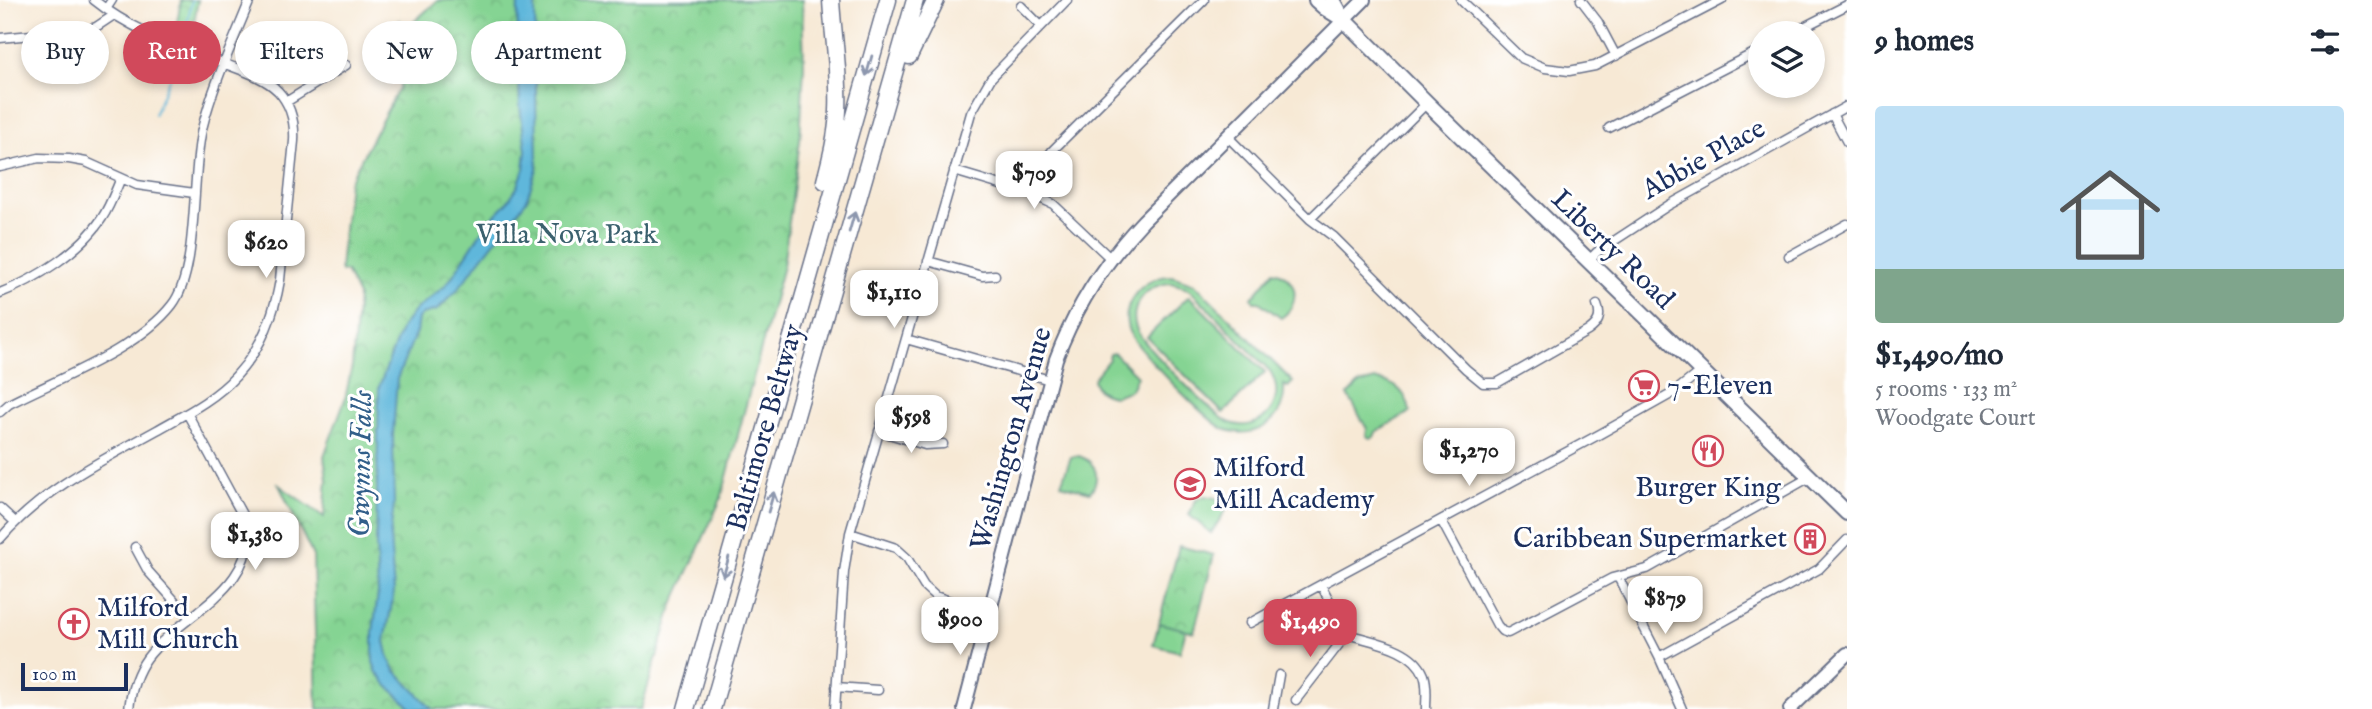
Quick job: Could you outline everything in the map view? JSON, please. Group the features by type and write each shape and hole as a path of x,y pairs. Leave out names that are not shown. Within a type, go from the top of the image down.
{"highway":[{"path":"773,404 836,131 839,86 831,0"},
{"name":"Baltimore Beltway","path":"686,709 888,0"},
{"name":"Baltimore Beltway","path":"712,709 915,0"},
{"path":"881,122 901,83 915,39 936,0"}],"main road":[{"name":"Liberty Road","path":"1316,0 1344,20 1847,513"},
{"name":"Liberty Road","path":"1333,0 1344,20"},
{"name":"Washington Avenue","path":"964,709 1050,380 1076,313 1110,258 1143,221 1364,0"},
{"path":"1790,709 1847,654"}],"street":[{"path":"0,539 15,522 57,487 209,400 237,375 262,338 274,311 281,280 294,141 293,122 286,102 266,82 160,38 114,15 94,0"},
{"path":"106,9 112,0"},
{"path":"0,412 9,404 109,354 163,316 174,303 186,279 201,133 224,64 250,0"},
{"path":"835,709 844,572 850,533 971,113 999,68 1067,0"},
{"path":"1031,194 1040,168 1052,151 1204,0"},
{"path":"1461,0 1510,49 1533,64 1555,71 1595,66 1722,0"},
{"path":"1581,0 1598,22 1616,56"},
{"path":"1816,21 1847,5"},
{"path":"1021,6 1041,26"},
{"path":"0,38 85,30 96,27 114,15"},
{"path":"1609,128 1748,56"},
{"path":"286,102 315,84"},
{"path":"1310,219 1427,103"},
{"name":"Abbie Place","path":"1588,261 1597,252 1669,205 1847,106"},
{"path":"1832,114 1847,142"},
{"path":"1228,137 1483,383 1497,383 1588,331 1598,321 1600,312 1597,305"},
{"path":"0,167 54,157 86,162 150,189 194,193"},
{"path":"954,171 1031,194 1053,204 1110,258"},
{"path":"0,293 30,279 85,240 103,218 121,178"},
{"path":"1789,256 1847,224"},
{"path":"928,261 982,276 995,275"},
{"path":"906,339 1050,380"},
{"path":"1250,623 1673,393 1701,371"},
{"path":"129,709 134,684 145,661 238,574 247,553 245,520 187,413"},
{"path":"879,431 925,445 943,444"},
{"path":"1441,520 1497,625 1506,633 1512,633 1618,577 1647,569 1810,477"},
{"path":"0,508 15,522"},
{"path":"850,533 896,548 908,558 924,586 935,596 989,614"},
{"path":"1659,657 1812,574 1847,540"},
{"path":"135,547 148,571 190,618"},
{"path":"1618,577 1682,709"},
{"path":"1321,585 1347,634 1394,648 1410,658 1422,672 1425,679 1426,709"},
{"path":"1296,701 1347,634"},
{"path":"1272,709 1279,675"},
{"path":"836,687 878,690"}],"green space":[{"path":"181,0 198,0 194,21 177,21"},
{"name":"Villa Nova Park","path":"802,0 804,66 800,141 783,266 721,499 672,607 641,709 317,709 313,556 279,485 324,517 327,479 324,456 345,399 352,366 358,296 346,271 341,272 340,268 349,182 400,84 457,84 457,21 415,21 437,1"},
{"path":"1274,271 1288,279 1294,292 1292,306 1281,318 1259,302 1254,302 1252,298"},
{"path":"1172,276 1195,284 1293,382 1288,387 1284,385 1283,401 1279,410 1264,427 1241,433 1224,429 1215,423 1172,383 1133,338 1126,319 1131,300 1144,285 1162,277","holes":["1171,283 1185,287 1273,376 1276,386 1274,402 1269,412 1257,422 1242,425 1223,419 1182,381 1138,332 1135,314 1146,293 1162,284"]},
{"path":"1189,296 1265,372 1223,413 1147,337"},
{"path":"1114,353 1137,376 1131,390 1115,396 1101,391 1093,379 1110,354"},
{"path":"1376,380 1399,389 1410,412 1370,438 1366,436 1367,429 1348,395 1359,384"},
{"path":"1079,456 1090,462 1095,471 1095,481 1090,492 1061,484 1071,457"},
{"path":"1205,496 1216,498 1226,510 1211,533 1189,515 1196,500"},
{"path":"1179,546 1214,555 1194,632 1159,623"},
{"path":"1159,623 1186,629 1180,652 1153,645"}],"water":[{"name":"Gwynns Falls","path":"518,0 535,0 535,21 518,21"},
{"name":"Gwynns Falls","path":"519,84 536,84 537,169 526,201 457,290 437,310 422,314 418,318 416,332 397,379 393,435 394,504 390,536 394,592 385,641 395,670 432,709 412,709 386,684 377,673 373,662 373,632 378,593 376,545 379,387 402,327 415,310 445,286 488,222 506,204 518,186 524,169 526,150"}],"waterway":[{"path":"188,21 192,0"},
{"path":"154,115 167,84"}],"place":[{"name":"7-Eleven","path":"1644,386"},
{"name":"Burger King","path":"1708,451"},
{"name":"Milford Mill Academy","path":"1190,484"},
{"name":"Caribbean Supermarket","path":"1810,539"},
{"name":"Milford Mill Church","path":"74,624"}]}
